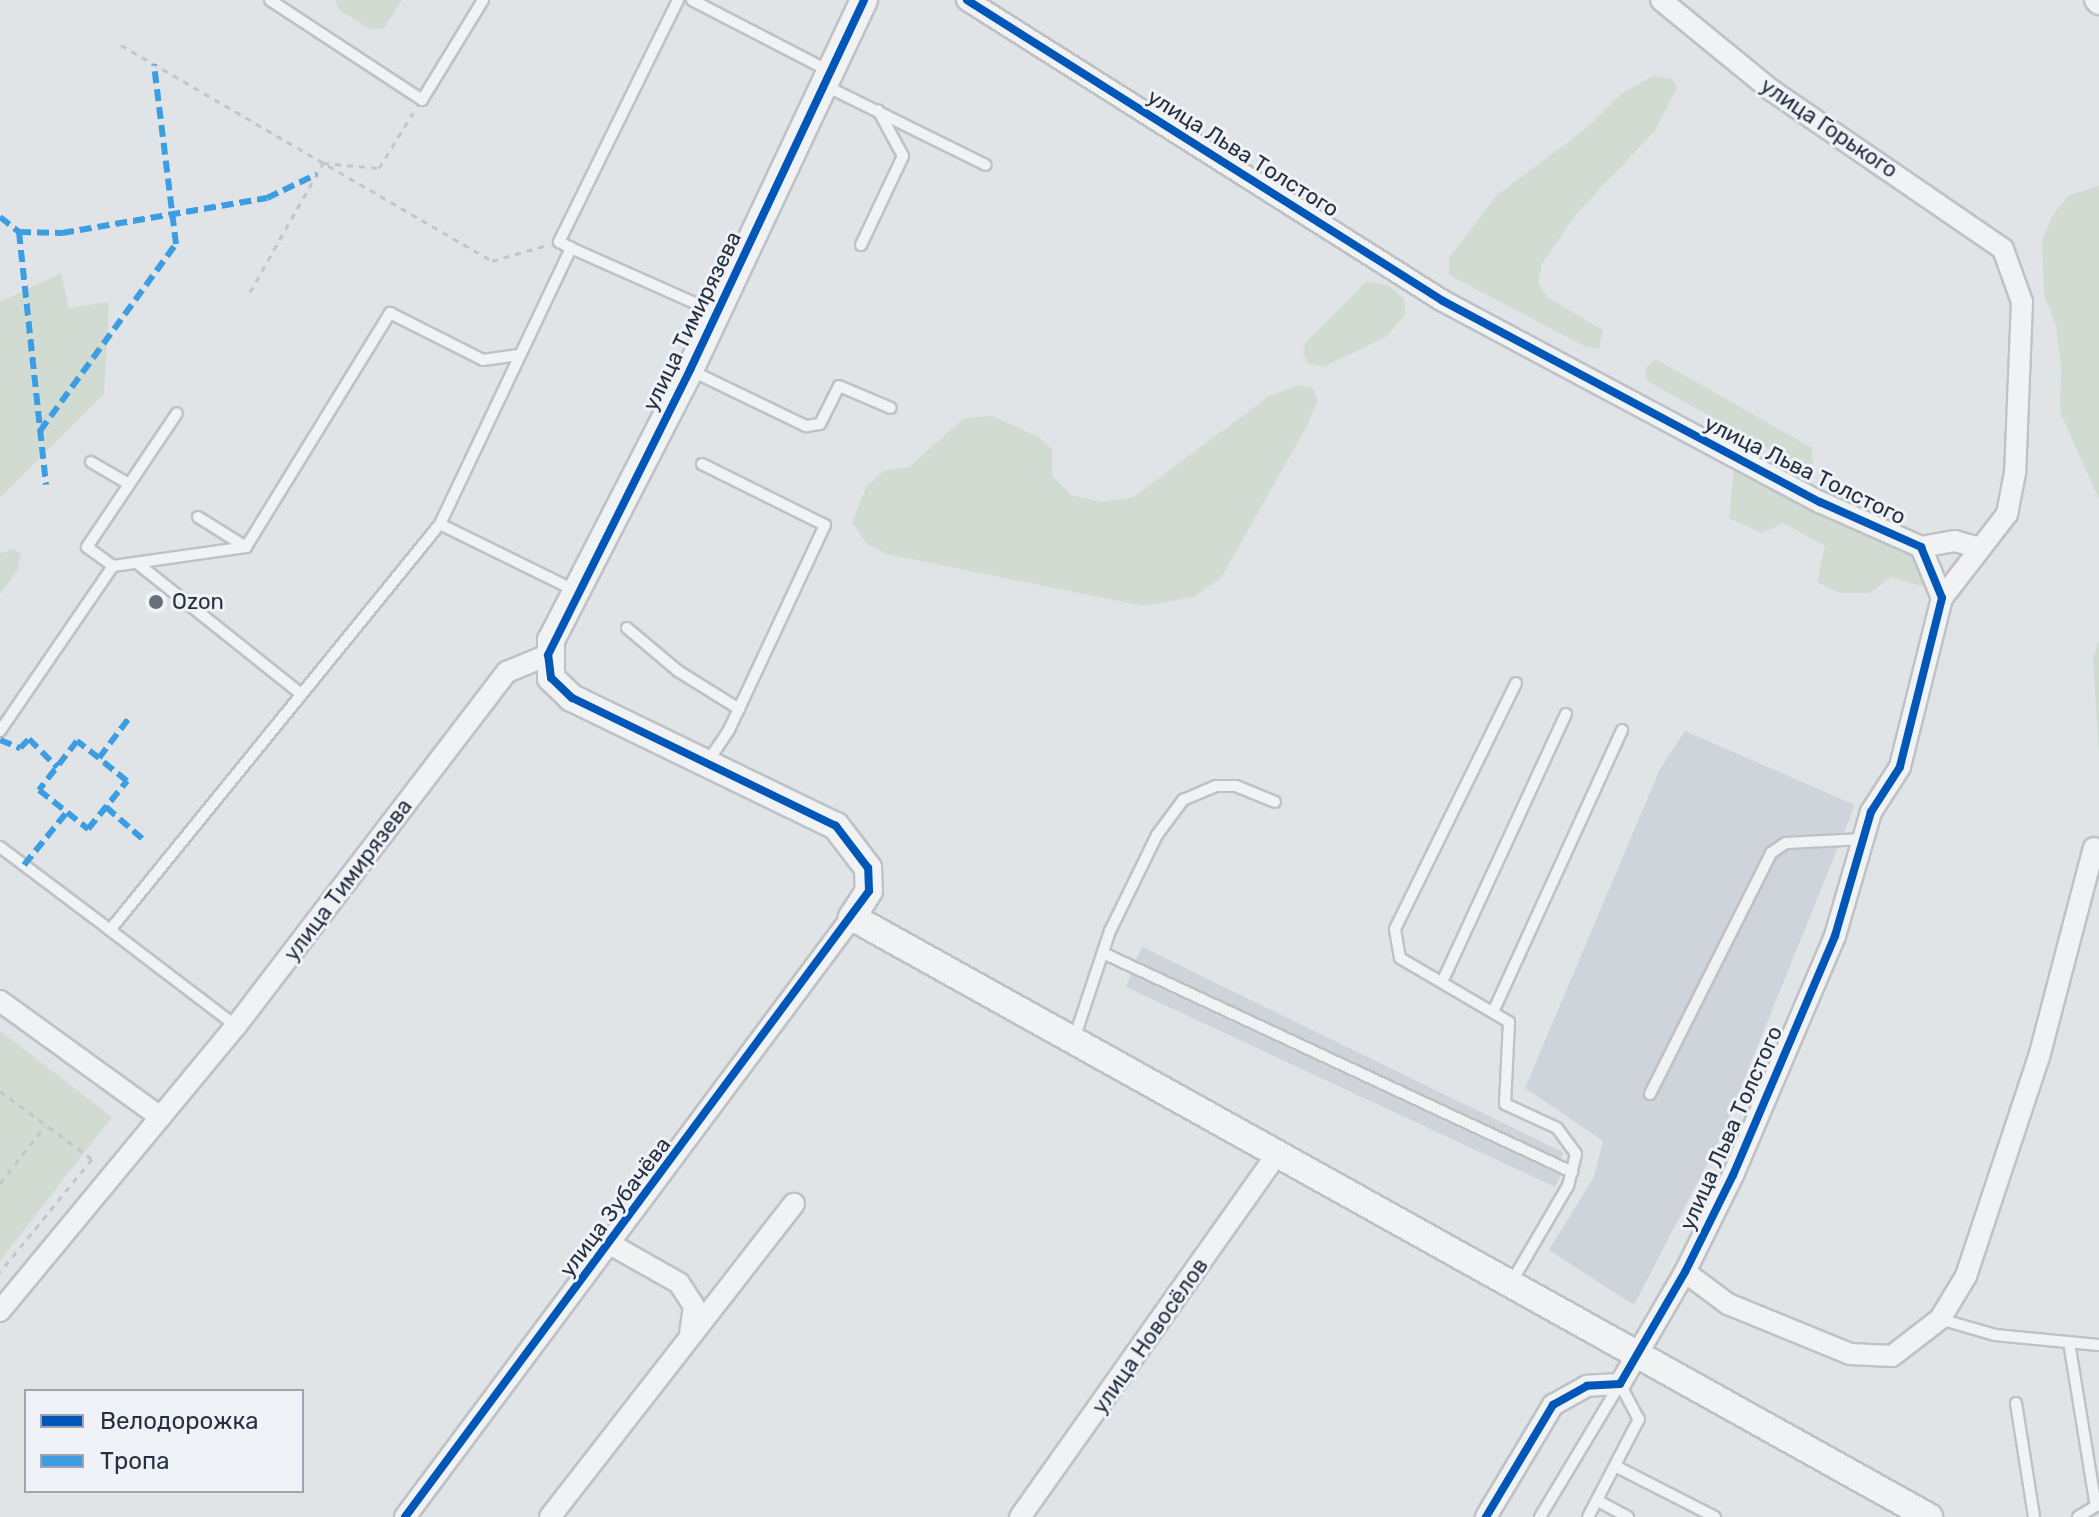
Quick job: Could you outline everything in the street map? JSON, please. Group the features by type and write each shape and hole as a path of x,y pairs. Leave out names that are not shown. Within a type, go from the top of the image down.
{"street":[{"name":"улица Тимирязева","path":"0,1311 236,1026 507,672 548,655 575,591 690,370 864,0"},
{"name":"улица Льва Толстого","path":"967,0 1443,301 1820,502 1921,547 1942,598 1900,767 1871,812 1835,936 1733,1175 1685,1272 1620,1384"},
{"name":"улица Горького","path":"1661,0 1771,90 2003,249 2022,302 2015,473 2007,514 1980,548"},
{"path":"1921,547 1955,541 1980,548 1942,598"},
{"path":"548,655 551,678 572,698 836,826 853,843 868,868 869,891 852,917 1639,1354 1898,1510 1929,1517"},
{"path":"1685,1272 1728,1304 1850,1354 1892,1356 1940,1319 1966,1276 2039,1057 2094,848"},
{"name":"улица Зубачёва","path":"405,1517 852,917"},
{"path":"0,1001 160,1117"},
{"name":"улица Новосёлов","path":"1020,1517 1277,1154"},
{"path":"550,1517 794,1204"},
{"path":"610,1244 679,1283 694,1306 690,1334"},
{"path":"1486,1517 1553,1405 1587,1386 1620,1384"}],"lane":[{"path":"270,0 422,100 483,0"},
{"path":"678,0 559,242 717,312"},
{"path":"692,0 877,109 986,165"},
{"path":"861,245 903,156 877,109"},
{"path":"110,930 440,524 571,248"},
{"path":"246,547 390,313 483,360 519,355"},
{"path":"690,370 806,426 820,424 839,386 891,408"},
{"path":"177,413 87,547 113,566 246,547"},
{"path":"91,462 129,484"},
{"path":"702,464 825,525 739,709 706,763"},
{"path":"198,517 246,547"},
{"path":"440,524 575,591"},
{"path":"137,563 301,694"},
{"path":"0,731 113,566"},
{"path":"627,628 678,671 739,709"},
{"path":"1510,1284 1572,1172 1576,1154 1557,1128 1505,1104 1509,1022 1443,980 1400,958 1395,929 1516,683"},
{"path":"1443,980 1566,714"},
{"path":"1493,1012 1622,730"},
{"path":"1074,1039 1103,953 1157,835 1183,800 1216,786 1236,786 1275,802"},
{"path":"1650,1094 1771,853 1786,843 1863,839"},
{"path":"0,847 236,1026"},
{"path":"1103,953 1572,1172"},
{"path":"1940,1319 1995,1335 2099,1345"},
{"path":"2069,1342 2096,1506 2078,1517"},
{"path":"1588,1517 1617,1467 1639,1419 1620,1384"},
{"path":"1540,1517 1620,1384"},
{"path":"2016,1403 2034,1517"},
{"path":"1617,1467 1715,1517"},
{"path":"1598,1501 1628,1517"}],"path":[{"path":"121,45 492,261 559,242"},
{"path":"323,163 379,168 422,100"},
{"path":"250,292 323,163"},
{"path":"0,1091 92,1159 0,1272"},
{"path":"0,1183 45,1126"}],"shaded area":[{"path":"336,0 402,0 384,28 371,30 338,9"},
{"path":"1653,76 1672,79 1677,88 1655,131 1577,213 1542,264 1538,282 1547,297 1603,330 1599,349 1586,347 1449,275 1449,258 1497,195 1588,127 1622,93"},
{"path":"2099,186 2099,499 2060,412 2061,368 2056,325 2044,295 2042,241 2052,216 2069,195"},
{"path":"61,273 69,308 109,302 104,394 0,498 0,302"},
{"path":"1367,281 1388,285 1404,299 1405,315 1386,337 1323,367 1307,363 1303,352 1306,342"},
{"path":"1656,359 1812,448 1813,464 1797,465 1647,381 1645,368"},
{"path":"1299,385 1312,387 1318,399 1308,424 1221,578 1193,597 1143,606 886,554 868,545 852,523 866,487 884,471 909,467 964,418 993,416 1040,438 1052,449 1052,475 1071,495 1103,502 1134,497 1269,396"},
{"path":"1734,468 1815,513 1914,555 1925,587 1891,577 1870,593 1840,593 1817,582 1825,546 1783,523 1762,533 1729,518"},
{"path":"14,549 21,555 17,571 0,594 0,553"},
{"path":"2099,640 2099,756 2093,658"},
{"path":"1685,731 1855,805 1720,1139 1634,1305 1549,1250 1594,1177 1603,1141 1525,1088 1660,769"},
{"path":"1142,947 1564,1153 1557,1166 1135,960"},
{"path":"1131,975 1561,1175 1555,1187 1126,987"},
{"path":"0,1031 112,1117 0,1261"}],"marked path":[{"path":"40,431 176,244 154,64"},
{"path":"19,232 62,233 267,198 317,174"},
{"path":"0,217 19,232 46,485"},
{"path":"99,758 77,741 39,790 88,829 127,781 99,758 129,718"},
{"path":"0,740 20,748 29,739 57,767"},
{"path":"106,807 145,841"},
{"path":"24,865 67,812"}],"cycle path":[{"path":"405,1517 869,891 868,868 836,826 572,698 551,678 548,655 690,370 864,0"},
{"path":"967,0 1443,301 1820,502 1921,547 1942,598 1900,767 1871,812 1835,936 1733,1175 1685,1272 1620,1384 1587,1386 1553,1405 1486,1517"}],"place":[{"name":"Ozon","path":"156,602"}]}
